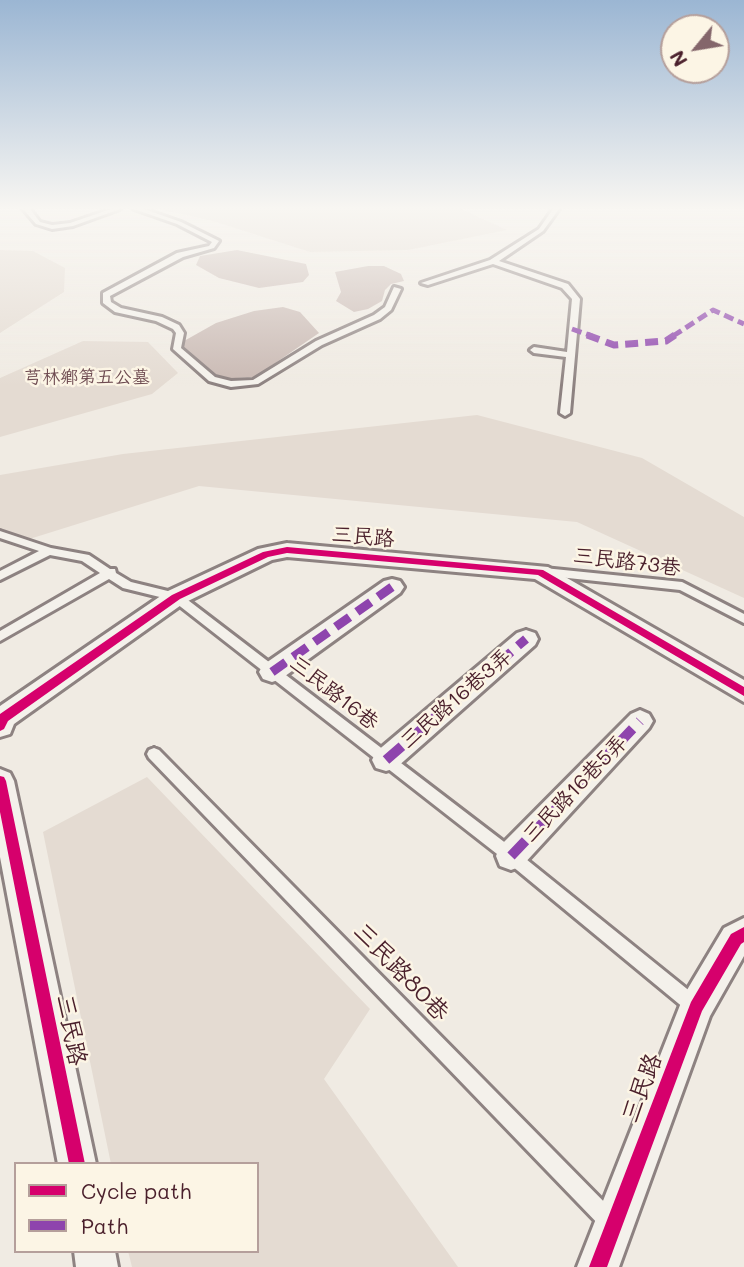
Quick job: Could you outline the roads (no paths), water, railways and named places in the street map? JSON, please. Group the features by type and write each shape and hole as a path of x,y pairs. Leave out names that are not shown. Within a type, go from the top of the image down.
{"street":[{"name":"三民路","path":"0,726 3,718 176,597 266,554 287,550 540,572 744,692"},
{"path":"272,672 392,587"},
{"name":"三民路16巷3弄","path":"386,760 526,639"},
{"name":"三民路16巷5弄","path":"511,856 640,721"},
{"name":"三民路","path":"0,781 76,1162"},
{"name":"三民路","path":"598,1267 696,1007 736,939 744,934"}],"lane":[{"path":"157,268 106,295 107,303 118,310 159,319 176,327 180,333 177,349 212,379 231,384 255,382 319,343 377,317 388,308 397,289"},
{"path":"425,283 473,268"},
{"path":"511,268 565,286 576,299 565,413"},
{"path":"534,351 572,355"},
{"path":"0,534 49,551 85,558 111,572 127,585 176,597"},
{"path":"0,576 49,551"},
{"path":"0,637 111,572"},
{"name":"三民路73巷","path":"540,572 682,586 744,619"},
{"name":"三民路16巷","path":"176,597 511,856 696,1007"},
{"name":"三民路80巷","path":"154,754 613,1224"}],"park label":[{"name":"芎林鄉第五公墓","path":"87,377"}]}
